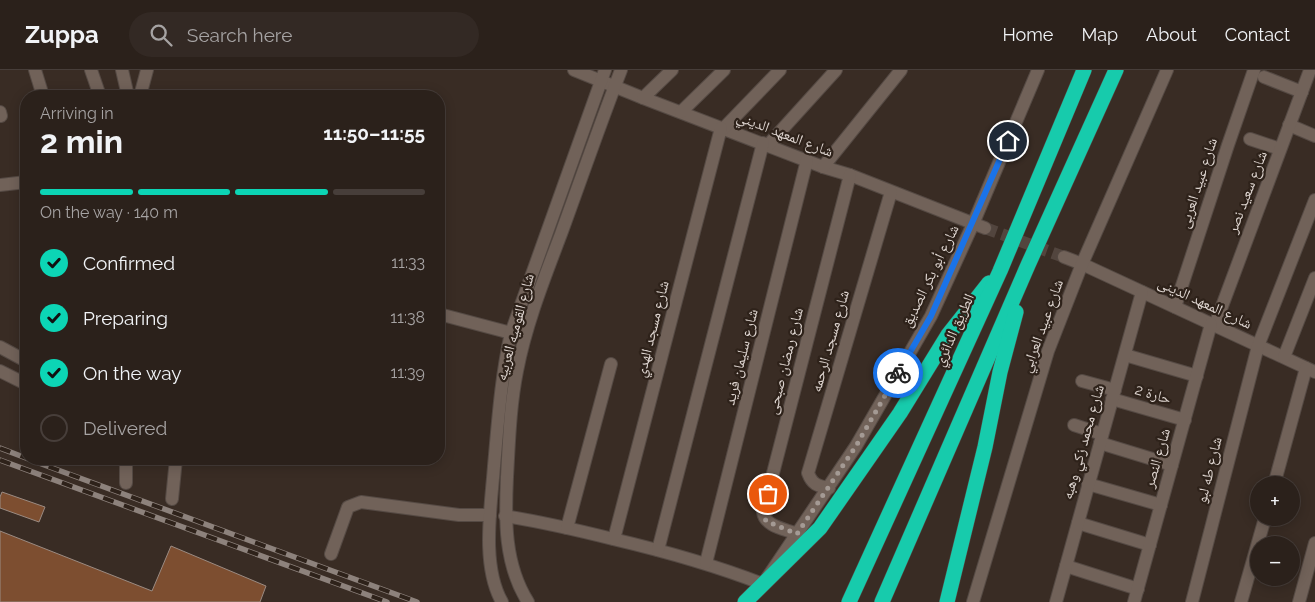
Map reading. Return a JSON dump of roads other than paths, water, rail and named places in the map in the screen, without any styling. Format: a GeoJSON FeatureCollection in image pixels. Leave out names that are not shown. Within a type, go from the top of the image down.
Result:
{"type":"FeatureCollection","features":[{"type":"Feature","properties":{"kind":"highway","name":"الطريق الدائري"},"geometry":{"type":"LineString","coordinates":[[849,602],[1000,271],[1084,70]]}},
{"type":"Feature","properties":{"kind":"highway"},"geometry":{"type":"LineString","coordinates":[[882,602],[1028,266],[1116,70]]}},
{"type":"Feature","properties":{"kind":"highway"},"geometry":{"type":"LineString","coordinates":[[947,602],[985,447],[1000,372],[1028,266]]}},
{"type":"Feature","properties":{"kind":"highway"},"geometry":{"type":"LineString","coordinates":[[745,602],[820,528],[900,413],[948,335],[1000,271]]}},
{"type":"Feature","properties":{"kind":"street"},"geometry":{"type":"LineString","coordinates":[[35,70],[41,90]]}},
{"type":"Feature","properties":{"kind":"street"},"geometry":{"type":"LineString","coordinates":[[91,70],[98,90]]}},
{"type":"Feature","properties":{"kind":"street"},"geometry":{"type":"LineString","coordinates":[[122,70],[127,90]]}},
{"type":"Feature","properties":{"kind":"street"},"geometry":{"type":"LineString","coordinates":[[142,90],[147,70]]}},
{"type":"Feature","properties":{"kind":"street","name":"شارع المعهد الديني"},"geometry":{"type":"LineString","coordinates":[[574,70],[602,75],[614,87],[823,167],[850,175],[979,226]]}},
{"type":"Feature","properties":{"kind":"street","name":"شارع القوميه العربيه"},"geometry":{"type":"LineString","coordinates":[[528,602],[516,575],[509,552],[505,516],[513,394],[522,350],[542,284],[621,70]]}},
{"type":"Feature","properties":{"kind":"street"},"geometry":{"type":"LineString","coordinates":[[643,98],[672,70]]}},
{"type":"Feature","properties":{"kind":"street"},"geometry":{"type":"LineString","coordinates":[[681,112],[724,70]]}},
{"type":"Feature","properties":{"kind":"street"},"geometry":{"type":"LineString","coordinates":[[722,128],[780,70]]}},
{"type":"Feature","properties":{"kind":"street"},"geometry":{"type":"LineString","coordinates":[[658,550],[766,144],[836,70]]}},
{"type":"Feature","properties":{"kind":"street"},"geometry":{"type":"LineString","coordinates":[[823,167],[901,70]]}},
{"type":"Feature","properties":{"kind":"street","name":"شارع أبو بكر الصديق"},"geometry":{"type":"LineString","coordinates":[[763,584],[856,446],[931,316],[979,226],[1038,70]]}},
{"type":"Feature","properties":{"kind":"street","name":"شارع عبيد العرابي"},"geometry":{"type":"LineString","coordinates":[[973,602],[1048,350],[1082,264],[1167,70]]}},
{"type":"Feature","properties":{"kind":"street","name":"شارع سعيد نصر"},"geometry":{"type":"LineString","coordinates":[[1213,325],[1280,149],[1307,88],[1310,70]]}},
{"type":"Feature","properties":{"kind":"street"},"geometry":{"type":"LineString","coordinates":[[1259,74],[1307,88]]}},
{"type":"Feature","properties":{"kind":"street","name":"شارع عبيد العربى"},"geometry":{"type":"LineString","coordinates":[[1175,307],[1228,145],[1259,74]]}},
{"type":"Feature","properties":{"kind":"street","name":"شارع القوميه العربيه"},"geometry":{"type":"LineString","coordinates":[[502,602],[493,578],[490,548],[490,515],[504,371],[511,333],[602,75]]}},
{"type":"Feature","properties":{"kind":"street"},"geometry":{"type":"LineString","coordinates":[[1290,125],[1315,136]]}},
{"type":"Feature","properties":{"kind":"street","name":"شارع مسجد الهدي"},"geometry":{"type":"LineString","coordinates":[[614,539],[722,128]]}},
{"type":"Feature","properties":{"kind":"street"},"geometry":{"type":"LineString","coordinates":[[1250,139],[1280,149]]}},
{"type":"Feature","properties":{"kind":"street","name":"شارع سليمان فريد"},"geometry":{"type":"LineString","coordinates":[[706,563],[807,160]]}},
{"type":"Feature","properties":{"kind":"street","name":"شارع رمضان صبحى"},"geometry":{"type":"LineString","coordinates":[[797,534],[768,523],[764,518],[763,512],[850,175]]}},
{"type":"Feature","properties":{"kind":"street"},"geometry":{"type":"LineString","coordinates":[[0,185],[20,183]]}},
{"type":"Feature","properties":{"kind":"street","name":"شارع مسجد الرحمه"},"geometry":{"type":"LineString","coordinates":[[829,488],[818,486],[811,481],[808,473],[891,192]]}},
{"type":"Feature","properties":{"kind":"street","name":"شارع طه لبو"},"geometry":{"type":"LineString","coordinates":[[1192,602],[1258,346],[1315,200]]}},
{"type":"Feature","properties":{"kind":"street"},"geometry":{"type":"LineString","coordinates":[[1064,257],[1082,264]]}},
{"type":"Feature","properties":{"kind":"street","name":"شارع المعهد الدينى"},"geometry":{"type":"LineString","coordinates":[[1082,264],[1310,370]]}},
{"type":"Feature","properties":{"kind":"street"},"geometry":{"type":"LineString","coordinates":[[1284,357],[1315,278]]}},
{"type":"Feature","properties":{"kind":"street","name":"شارع محمد زكي وهبه"},"geometry":{"type":"LineString","coordinates":[[1060,601],[1066,566],[1142,292]]}},
{"type":"Feature","properties":{"kind":"street"},"geometry":{"type":"LineString","coordinates":[[445,316],[511,333]]}},
{"type":"Feature","properties":{"kind":"street","name":"شارع النصر"},"geometry":{"type":"LineString","coordinates":[[1134,602],[1213,325]]}},
{"type":"Feature","properties":{"kind":"street"},"geometry":{"type":"LineString","coordinates":[[0,347],[20,358]]}},
{"type":"Feature","properties":{"kind":"street"},"geometry":{"type":"LineString","coordinates":[[1125,355],[1197,376]]}},
{"type":"Feature","properties":{"kind":"street"},"geometry":{"type":"LineString","coordinates":[[566,528],[611,364]]}},
{"type":"Feature","properties":{"kind":"street"},"geometry":{"type":"LineString","coordinates":[[0,370],[20,381]]}},
{"type":"Feature","properties":{"kind":"street"},"geometry":{"type":"LineString","coordinates":[[1277,476],[1310,370]]}},
{"type":"Feature","properties":{"kind":"street","name":"حارة 2"},"geometry":{"type":"LineString","coordinates":[[1082,381],[1185,420]]}},
{"type":"Feature","properties":{"kind":"street"},"geometry":{"type":"LineString","coordinates":[[1074,425],[1101,438],[1172,465]]}},
{"type":"Feature","properties":{"kind":"street"},"geometry":{"type":"LineString","coordinates":[[126,465],[126,482]]}},
{"type":"Feature","properties":{"kind":"street"},"geometry":{"type":"LineString","coordinates":[[172,499],[175,465]]}},
{"type":"Feature","properties":{"kind":"street"},"geometry":{"type":"LineString","coordinates":[[1088,484],[1161,504]]}},
{"type":"Feature","properties":{"kind":"street"},"geometry":{"type":"LineString","coordinates":[[331,554],[348,507],[354,503],[361,502],[459,515],[490,515]]}},
{"type":"Feature","properties":{"kind":"street"},"geometry":{"type":"LineString","coordinates":[[505,516],[566,528],[658,550],[706,563],[763,584]]}},
{"type":"Feature","properties":{"kind":"street"},"geometry":{"type":"LineString","coordinates":[[1078,523],[1150,545]]}},
{"type":"Feature","properties":{"kind":"street"},"geometry":{"type":"LineString","coordinates":[[1241,602],[1263,526]]}},
{"type":"Feature","properties":{"kind":"street"},"geometry":{"type":"LineString","coordinates":[[1299,602],[1315,543]]}},
{"type":"Feature","properties":{"kind":"street"},"geometry":{"type":"LineString","coordinates":[[1066,566],[1138,589]]}},
{"type":"Feature","properties":{"kind":"tunnel"},"geometry":{"type":"LineString","coordinates":[[985,228],[1064,257]]}},
{"type":"Feature","properties":{"kind":"railway"},"geometry":{"type":"LineString","coordinates":[[0,448],[20,456]]}},
{"type":"Feature","properties":{"kind":"railway"},"geometry":{"type":"LineString","coordinates":[[0,460],[387,602]]}},
{"type":"Feature","properties":{"kind":"railway"},"geometry":{"type":"LineString","coordinates":[[44,465],[417,602]]}}]}
